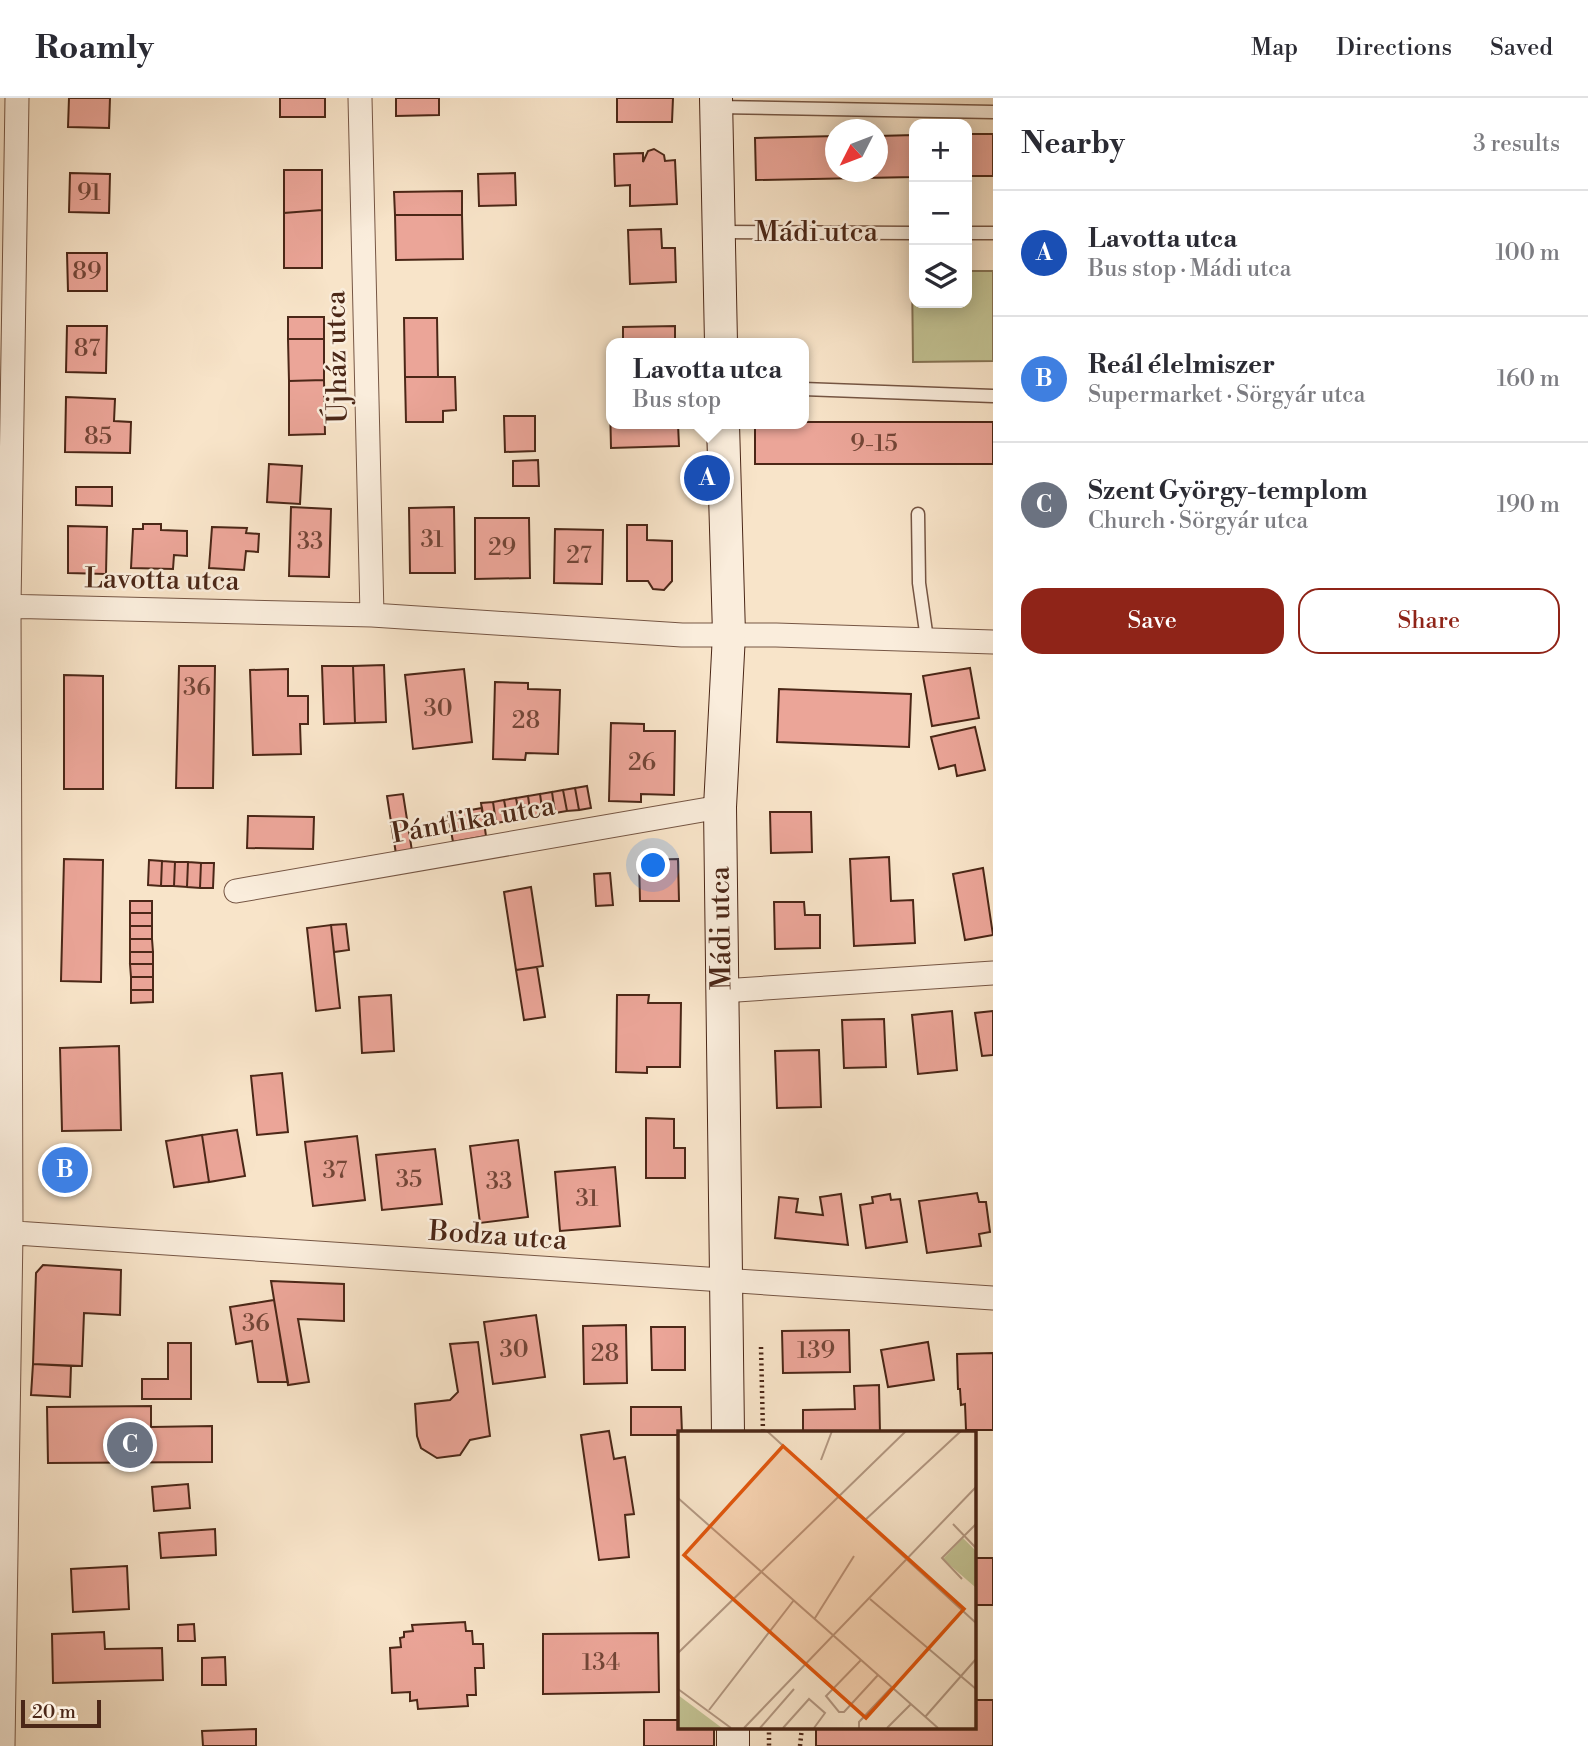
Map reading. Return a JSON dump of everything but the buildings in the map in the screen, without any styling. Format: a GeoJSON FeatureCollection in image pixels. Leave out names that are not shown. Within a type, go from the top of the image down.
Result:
{"type":"FeatureCollection","features":[{"type":"Feature","properties":{"kind":"street"},"geometry":{"type":"LineString","coordinates":[[3,1746],[6,1232],[4,606],[17,98]]}},
{"type":"Feature","properties":{"kind":"street","name":"Újház utca"},"geometry":{"type":"LineString","coordinates":[[360,98],[372,615]]}},
{"type":"Feature","properties":{"kind":"street","name":"Mádi utca"},"geometry":{"type":"LineString","coordinates":[[716,103],[717,232],[722,338]]}},
{"type":"Feature","properties":{"kind":"street","name":"Mádi utca"},"geometry":{"type":"LineString","coordinates":[[723,429],[729,634],[720,807],[728,1431]]}},
{"type":"Feature","properties":{"kind":"street","name":"Lavotta utca"},"geometry":{"type":"LineString","coordinates":[[4,606],[372,615],[682,635],[993,642]]}},
{"type":"Feature","properties":{"kind":"street","name":"Pántlika utca"},"geometry":{"type":"LineString","coordinates":[[236,891],[720,807]]}},
{"type":"Feature","properties":{"kind":"street"},"geometry":{"type":"LineString","coordinates":[[722,991],[993,973]]}},
{"type":"Feature","properties":{"kind":"street","name":"Bodza utca"},"geometry":{"type":"LineString","coordinates":[[6,1232],[993,1298]]}},
{"type":"Feature","properties":{"kind":"street"},"geometry":{"type":"LineString","coordinates":[[733,1728],[733,1746]]}},
{"type":"Feature","properties":{"kind":"lane","name":"Mádi utca"},"geometry":{"type":"LineString","coordinates":[[716,103],[993,112]]}},
{"type":"Feature","properties":{"kind":"lane","name":"Mádi utca"},"geometry":{"type":"LineString","coordinates":[[717,232],[909,233]]}},
{"type":"Feature","properties":{"kind":"lane"},"geometry":{"type":"LineString","coordinates":[[972,233],[993,233]]}},
{"type":"Feature","properties":{"kind":"lane"},"geometry":{"type":"LineString","coordinates":[[809,389],[993,396]]}},
{"type":"Feature","properties":{"kind":"lane"},"geometry":{"type":"LineString","coordinates":[[918,514],[919,583],[927,639]]}},
{"type":"Feature","properties":{"kind":"path"},"geometry":{"type":"LineString","coordinates":[[761,1347],[763,1431]]}},
{"type":"Feature","properties":{"kind":"path"},"geometry":{"type":"LineString","coordinates":[[769,1728],[769,1746]]}},
{"type":"Feature","properties":{"kind":"path"},"geometry":{"type":"LineString","coordinates":[[800,1746],[802,1728]]}},
{"type":"Feature","properties":{"kind":"green space"},"geometry":{"type":"Polygon","coordinates":[[[972,271],[993,271],[993,361],[913,362],[912,308],[972,308],[972,271]]]}},
{"type":"Feature","properties":{"kind":"place","name":"Lavotta utca"},"geometry":{"type":"Point","coordinates":[707,478]}},
{"type":"Feature","properties":{"kind":"place","name":"Reál élelmiszer"},"geometry":{"type":"Point","coordinates":[65,1170]}},
{"type":"Feature","properties":{"kind":"place","name":"Szent György-templom"},"geometry":{"type":"Point","coordinates":[130,1445]}}]}
